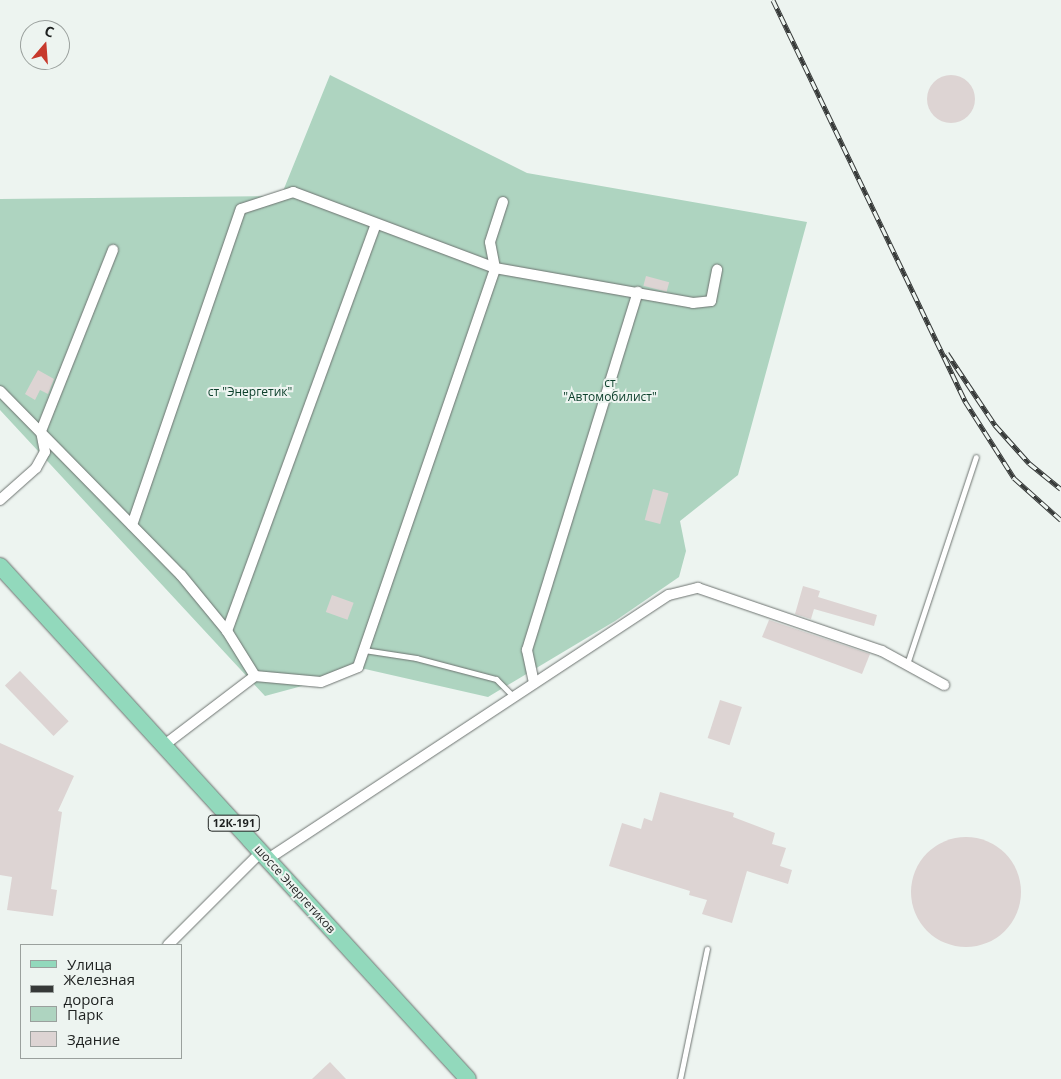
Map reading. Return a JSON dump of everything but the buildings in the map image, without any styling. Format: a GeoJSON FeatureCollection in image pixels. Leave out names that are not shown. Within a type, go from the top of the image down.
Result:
{"type":"FeatureCollection","features":[{"type":"Feature","properties":{"kind":"main road","name":"шоссе Энергетиков"},"geometry":{"type":"LineString","coordinates":[[0,566],[468,1079]]}},
{"type":"Feature","properties":{"kind":"street"},"geometry":{"type":"LineString","coordinates":[[132,525],[241,209],[293,192],[375,226],[495,268],[604,291],[638,292],[693,303],[710,301],[717,270]]}},
{"type":"Feature","properties":{"kind":"street"},"geometry":{"type":"LineString","coordinates":[[163,746],[255,676],[321,682],[358,667],[495,268],[490,242],[502,202]]}},
{"type":"Feature","properties":{"kind":"street"},"geometry":{"type":"LineString","coordinates":[[227,631],[375,226]]}},
{"type":"Feature","properties":{"kind":"street"},"geometry":{"type":"LineString","coordinates":[[0,500],[36,468],[45,452],[41,431],[113,250]]}},
{"type":"Feature","properties":{"kind":"street"},"geometry":{"type":"LineString","coordinates":[[534,683],[527,650],[638,292]]}},
{"type":"Feature","properties":{"kind":"street"},"geometry":{"type":"LineString","coordinates":[[0,391],[132,525],[227,631],[255,676]]}},
{"type":"Feature","properties":{"kind":"street"},"geometry":{"type":"LineString","coordinates":[[169,944],[264,855],[514,697],[669,595],[698,588],[882,651],[944,685]]}},
{"type":"Feature","properties":{"kind":"lane"},"geometry":{"type":"LineString","coordinates":[[907,664],[976,457]]}},
{"type":"Feature","properties":{"kind":"lane"},"geometry":{"type":"LineString","coordinates":[[364,650],[416,658],[496,679],[514,697]]}},
{"type":"Feature","properties":{"kind":"lane"},"geometry":{"type":"LineString","coordinates":[[680,1079],[707,948]]}},
{"type":"Feature","properties":{"kind":"green space"},"geometry":{"type":"Polygon","coordinates":[[[330,75],[527,173],[807,222],[738,475],[680,521],[686,551],[679,577],[615,621],[488,697],[365,669],[265,696],[0,410],[0,199],[281,196],[330,75]]]}},
{"type":"Feature","properties":{"kind":"railway"},"geometry":{"type":"LineString","coordinates":[[773,0],[965,401],[1014,478],[1061,520]]}},
{"type":"Feature","properties":{"kind":"railway"},"geometry":{"type":"LineString","coordinates":[[947,353],[995,425],[1029,463],[1061,489]]}},
{"type":"Feature","properties":{"kind":"park label","name":"ст \"Автомобилист\""},"geometry":{"type":"Point","coordinates":[610,390]}},
{"type":"Feature","properties":{"kind":"park label","name":"ст \"Энергетик\""},"geometry":{"type":"Point","coordinates":[250,392]}}]}
